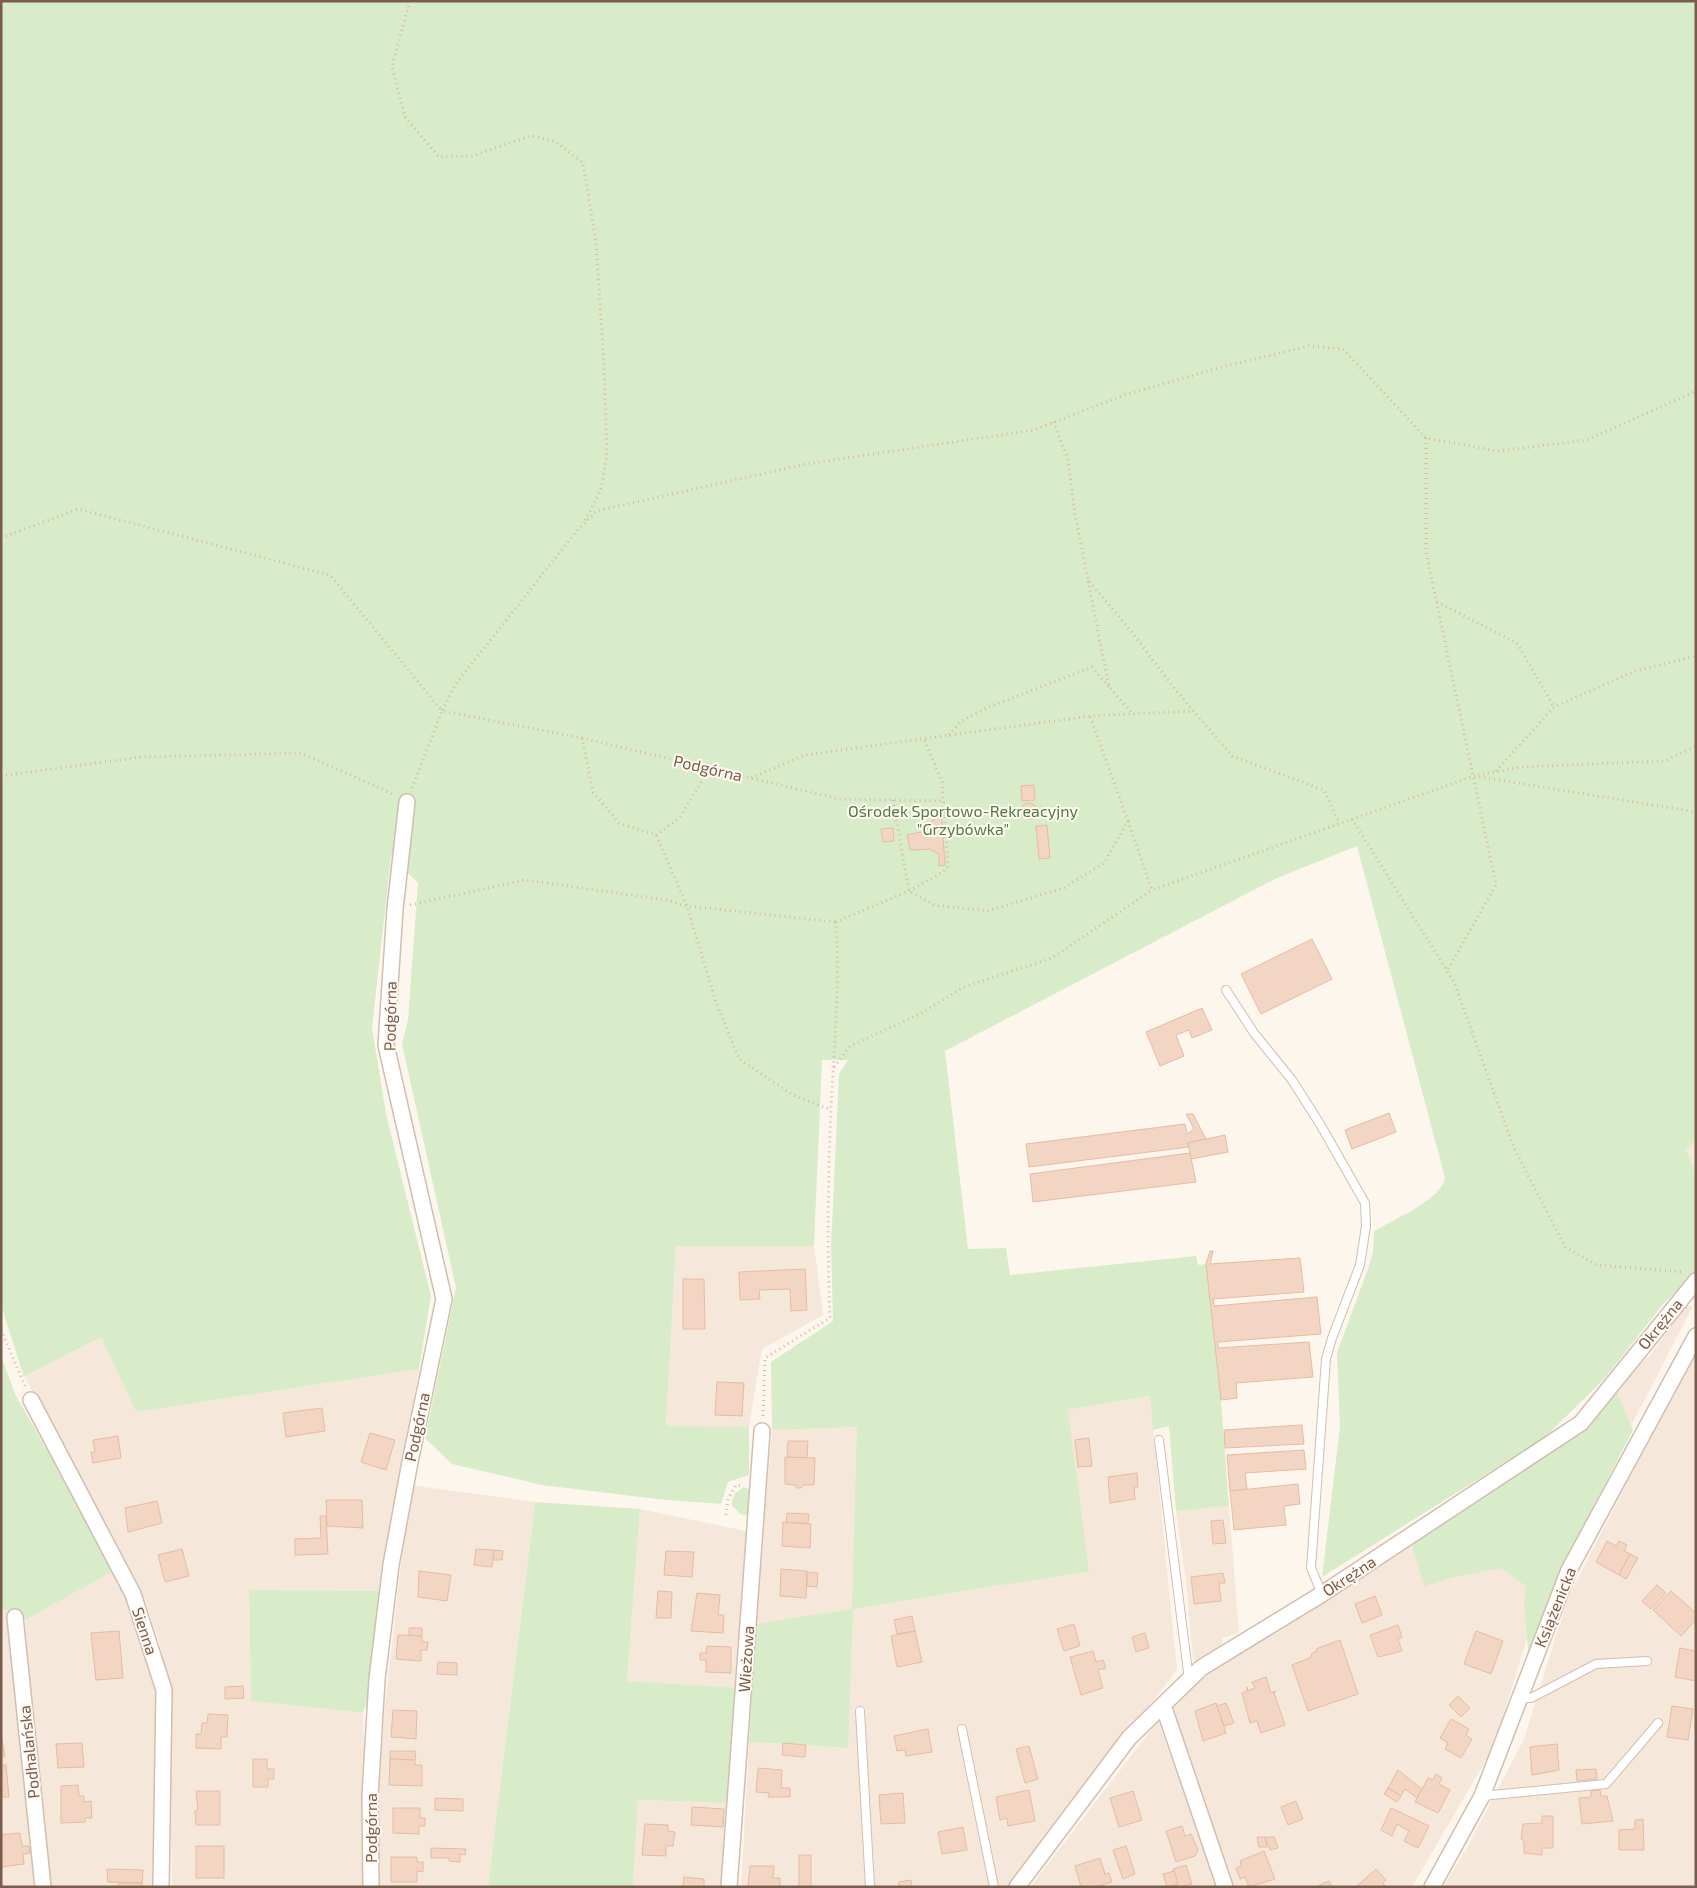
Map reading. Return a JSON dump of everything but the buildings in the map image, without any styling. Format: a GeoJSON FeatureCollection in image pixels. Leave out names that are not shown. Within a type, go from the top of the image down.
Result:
{"type":"FeatureCollection","features":[{"type":"Feature","properties":{"kind":"street","name":"Podgórna"},"geometry":{"type":"LineString","coordinates":[[371,1887],[370,1796],[377,1679],[396,1537],[444,1300],[386,1045],[395,909],[407,802]]}},
{"type":"Feature","properties":{"kind":"street","name":"Okrężna"},"geometry":{"type":"LineString","coordinates":[[1017,1887],[1129,1738],[1201,1668],[1322,1594],[1581,1423],[1691,1277]]}},
{"type":"Feature","properties":{"kind":"street","name":"Książenicka"},"geometry":{"type":"LineString","coordinates":[[1432,1887],[1482,1796],[1569,1570],[1696,1336]]}},
{"type":"Feature","properties":{"kind":"street","name":"Sienna"},"geometry":{"type":"LineString","coordinates":[[32,1400],[133,1594],[164,1690],[162,1887]]}},
{"type":"Feature","properties":{"kind":"street","name":"Wieżowa"},"geometry":{"type":"LineString","coordinates":[[728,1887],[762,1431]]}},
{"type":"Feature","properties":{"kind":"street","name":"Podhalańska"},"geometry":{"type":"LineString","coordinates":[[15,1617],[43,1887]]}},
{"type":"Feature","properties":{"kind":"street"},"geometry":{"type":"LineString","coordinates":[[1163,1705],[1226,1887]]}},
{"type":"Feature","properties":{"kind":"lane"},"geometry":{"type":"LineString","coordinates":[[1226,990],[1254,1033],[1292,1080],[1365,1203],[1366,1226],[1360,1265],[1332,1338],[1326,1359],[1311,1568],[1322,1594]]}},
{"type":"Feature","properties":{"kind":"lane"},"geometry":{"type":"LineString","coordinates":[[1159,1440],[1189,1680]]}},
{"type":"Feature","properties":{"kind":"lane"},"geometry":{"type":"LineString","coordinates":[[1519,1698],[1531,1698],[1596,1664],[1647,1661]]}},
{"type":"Feature","properties":{"kind":"lane"},"geometry":{"type":"LineString","coordinates":[[860,1711],[870,1887]]}},
{"type":"Feature","properties":{"kind":"lane"},"geometry":{"type":"LineString","coordinates":[[1482,1796],[1606,1784],[1658,1723]]}},
{"type":"Feature","properties":{"kind":"lane"},"geometry":{"type":"LineString","coordinates":[[962,1729],[994,1887]]}},
{"type":"Feature","properties":{"kind":"path"},"geometry":{"type":"LineString","coordinates":[[410,1],[392,66],[405,117],[439,157],[472,156],[530,136],[555,141],[583,163],[596,242],[604,365],[606,455],[602,489],[583,524]]}},
{"type":"Feature","properties":{"kind":"path"},"geometry":{"type":"LineString","coordinates":[[1,776],[140,757],[301,753],[407,802],[442,711],[455,684],[583,524],[596,511],[806,464],[1034,430],[1124,394],[1309,346],[1343,349],[1426,438],[1498,451],[1587,440],[1696,391]]}},
{"type":"Feature","properties":{"kind":"path"},"geometry":{"type":"LineString","coordinates":[[1053,422],[1068,459],[1075,514],[1109,687]]}},
{"type":"Feature","properties":{"kind":"path"},"geometry":{"type":"LineString","coordinates":[[1426,438],[1426,552],[1496,885],[1447,971]]}},
{"type":"Feature","properties":{"kind":"path"},"geometry":{"type":"LineString","coordinates":[[1,538],[78,509],[330,574],[442,711]]}},
{"type":"Feature","properties":{"kind":"path"},"geometry":{"type":"LineString","coordinates":[[1088,580],[1193,711],[1232,756],[1324,790],[1339,824]]}},
{"type":"Feature","properties":{"kind":"path"},"geometry":{"type":"LineString","coordinates":[[1437,602],[1516,643],[1554,707]]}},
{"type":"Feature","properties":{"kind":"path"},"geometry":{"type":"LineString","coordinates":[[1496,771],[1554,707],[1635,671],[1696,656]]}},
{"type":"Feature","properties":{"kind":"path"},"geometry":{"type":"LineString","coordinates":[[948,736],[961,721],[989,707],[1092,667],[1133,714]]}},
{"type":"Feature","properties":{"kind":"path","name":"Podgórna"},"geometry":{"type":"LineString","coordinates":[[442,711],[582,738],[839,799],[943,801]]}},
{"type":"Feature","properties":{"kind":"path"},"geometry":{"type":"LineString","coordinates":[[751,778],[805,755],[1090,716],[1193,711]]}},
{"type":"Feature","properties":{"kind":"path"},"geometry":{"type":"LineString","coordinates":[[1090,716],[1152,890]]}},
{"type":"Feature","properties":{"kind":"path"},"geometry":{"type":"LineString","coordinates":[[582,738],[593,792],[618,823],[656,835],[686,906],[716,1002],[739,1059],[792,1095],[831,1110]]}},
{"type":"Feature","properties":{"kind":"path"},"geometry":{"type":"LineString","coordinates":[[395,909],[525,880],[666,900],[686,906],[836,922],[909,891],[943,872],[948,866],[942,782],[924,739]]}},
{"type":"Feature","properties":{"kind":"path"},"geometry":{"type":"LineString","coordinates":[[833,1068],[850,1046],[920,1014],[964,987],[1052,958],[1152,890],[1474,776],[1520,767],[1665,760],[1696,746]]}},
{"type":"Feature","properties":{"kind":"path"},"geometry":{"type":"LineString","coordinates":[[656,835],[679,818],[710,768]]}},
{"type":"Feature","properties":{"kind":"path"},"geometry":{"type":"LineString","coordinates":[[1474,776],[1696,812]]}},
{"type":"Feature","properties":{"kind":"path"},"geometry":{"type":"LineString","coordinates":[[893,800],[909,891]]}},
{"type":"Feature","properties":{"kind":"path"},"geometry":{"type":"LineString","coordinates":[[1352,819],[1454,982],[1514,1148],[1564,1247],[1597,1266],[1691,1277]]}},
{"type":"Feature","properties":{"kind":"path"},"geometry":{"type":"LineString","coordinates":[[909,891],[934,905],[987,911],[1064,888],[1104,863],[1128,821]]}},
{"type":"Feature","properties":{"kind":"path"},"geometry":{"type":"LineString","coordinates":[[762,1431],[765,1358],[830,1318],[828,1255],[831,1110],[838,964],[836,922]]}},
{"type":"Feature","properties":{"kind":"path"},"geometry":{"type":"LineString","coordinates":[[1,1330],[32,1400]]}},
{"type":"Feature","properties":{"kind":"path"},"geometry":{"type":"LineString","coordinates":[[726,1515],[728,1499],[736,1485],[759,1487]]}},
{"type":"Feature","properties":{"kind":"shaded area"},"geometry":{"type":"Polygon","coordinates":[[[1696,1140],[1696,1174],[1686,1149],[1696,1140]]]}},
{"type":"Feature","properties":{"kind":"shaded area"},"geometry":{"type":"Polygon","coordinates":[[[676,1246],[814,1246],[823,1315],[762,1349],[749,1427],[666,1427],[676,1246]]]}},
{"type":"Feature","properties":{"kind":"shaded area"},"geometry":{"type":"Polygon","coordinates":[[[1685,1306],[1693,1306],[1536,1610],[1493,1748],[1412,1887],[1233,1887],[1169,1707],[1238,1649],[1528,1467],[1652,1353],[1685,1306]]]}},
{"type":"Feature","properties":{"kind":"shaded area"},"geometry":{"type":"Polygon","coordinates":[[[101,1337],[136,1412],[419,1369],[381,1591],[249,1590],[251,1701],[363,1713],[368,1887],[172,1887],[168,1702],[162,1651],[145,1600],[25,1377],[101,1337]]]}},
{"type":"Feature","properties":{"kind":"shaded area"},"geometry":{"type":"Polygon","coordinates":[[[1696,1347],[1696,1887],[1443,1887],[1467,1848],[1524,1739],[1567,1600],[1696,1347]]]}},
{"type":"Feature","properties":{"kind":"shaded area"},"geometry":{"type":"Polygon","coordinates":[[[1150,1396],[1177,1670],[1008,1887],[741,1887],[749,1742],[847,1748],[852,1610],[756,1624],[772,1430],[858,1427],[853,1609],[998,1586],[1028,1579],[1068,1410],[1150,1396]]]}},
{"type":"Feature","properties":{"kind":"shaded area"},"geometry":{"type":"Polygon","coordinates":[[[410,1485],[535,1502],[488,1887],[378,1887],[375,1833],[385,1706],[410,1485]]]}},
{"type":"Feature","properties":{"kind":"shaded area"},"geometry":{"type":"Polygon","coordinates":[[[1229,1506],[1239,1633],[1222,1638],[1222,1646],[1199,1662],[1193,1659],[1186,1583],[1176,1511],[1229,1506]]]}},
{"type":"Feature","properties":{"kind":"shaded area"},"geometry":{"type":"Polygon","coordinates":[[[640,1509],[751,1532],[740,1688],[627,1681],[640,1509]]]}},
{"type":"Feature","properties":{"kind":"shaded area"},"geometry":{"type":"Polygon","coordinates":[[[115,1567],[158,1690],[152,1887],[44,1887],[25,1620],[115,1567]]]}},
{"type":"Feature","properties":{"kind":"shaded area"},"geometry":{"type":"Polygon","coordinates":[[[1,1610],[10,1610],[34,1887],[1,1887],[1,1610]]]}},
{"type":"Feature","properties":{"kind":"shaded area"},"geometry":{"type":"Polygon","coordinates":[[[1158,1721],[1217,1887],[1030,1887],[1158,1721]]]}},
{"type":"Feature","properties":{"kind":"shaded area"},"geometry":{"type":"Polygon","coordinates":[[[638,1800],[731,1803],[722,1887],[633,1887],[638,1800]]]}},
{"type":"Feature","properties":{"kind":"green space","name":"Ośrodek Sportowo-Rekreacyjny \"Grzybówka\""},"geometry":{"type":"Polygon","coordinates":[[[1,1],[1696,1],[1696,1140],[1686,1149],[1696,1174],[1696,1273],[1664,1303],[1605,1378],[1544,1438],[1322,1577],[1340,1426],[1337,1353],[1369,1266],[1373,1251],[1374,1231],[1426,1201],[1442,1186],[1445,1178],[1357,846],[1277,878],[945,1051],[968,1249],[1006,1248],[1010,1275],[1196,1256],[1198,1265],[1206,1264],[1221,1400],[1229,1506],[1176,1511],[1169,1426],[1153,1430],[1150,1396],[1068,1410],[1089,1571],[853,1609],[848,1748],[749,1742],[756,1624],[852,1609],[857,1427],[772,1430],[771,1362],[833,1321],[831,1246],[839,1074],[848,1060],[822,1060],[814,1246],[676,1246],[666,1426],[749,1427],[749,1475],[728,1482],[721,1504],[657,1499],[542,1485],[452,1464],[425,1438],[456,1288],[402,1044],[408,1020],[418,883],[391,856],[372,1028],[386,1114],[431,1296],[419,1369],[136,1412],[101,1337],[24,1377],[1,1305],[1,1]]]}},
{"type":"Feature","properties":{"kind":"green space"},"geometry":{"type":"Polygon","coordinates":[[[1,1356],[15,1394],[96,1536],[120,1567],[25,1620],[10,1610],[1,1610],[1,1356]]]}},
{"type":"Feature","properties":{"kind":"green space"},"geometry":{"type":"Polygon","coordinates":[[[1616,1390],[1633,1430],[1584,1525],[1529,1660],[1524,1602],[1526,1586],[1501,1568],[1454,1577],[1424,1586],[1411,1541],[1581,1432],[1616,1390]]]}},
{"type":"Feature","properties":{"kind":"green space"},"geometry":{"type":"Polygon","coordinates":[[[744,1487],[754,1492],[752,1517],[740,1514],[731,1504],[735,1493],[744,1487]]]}},
{"type":"Feature","properties":{"kind":"green space"},"geometry":{"type":"Polygon","coordinates":[[[535,1502],[640,1509],[627,1681],[740,1688],[731,1803],[638,1800],[633,1887],[488,1887],[535,1502]]]}},
{"type":"Feature","properties":{"kind":"green space"},"geometry":{"type":"Polygon","coordinates":[[[249,1590],[381,1591],[372,1687],[363,1713],[251,1701],[249,1590]]]}}]}
